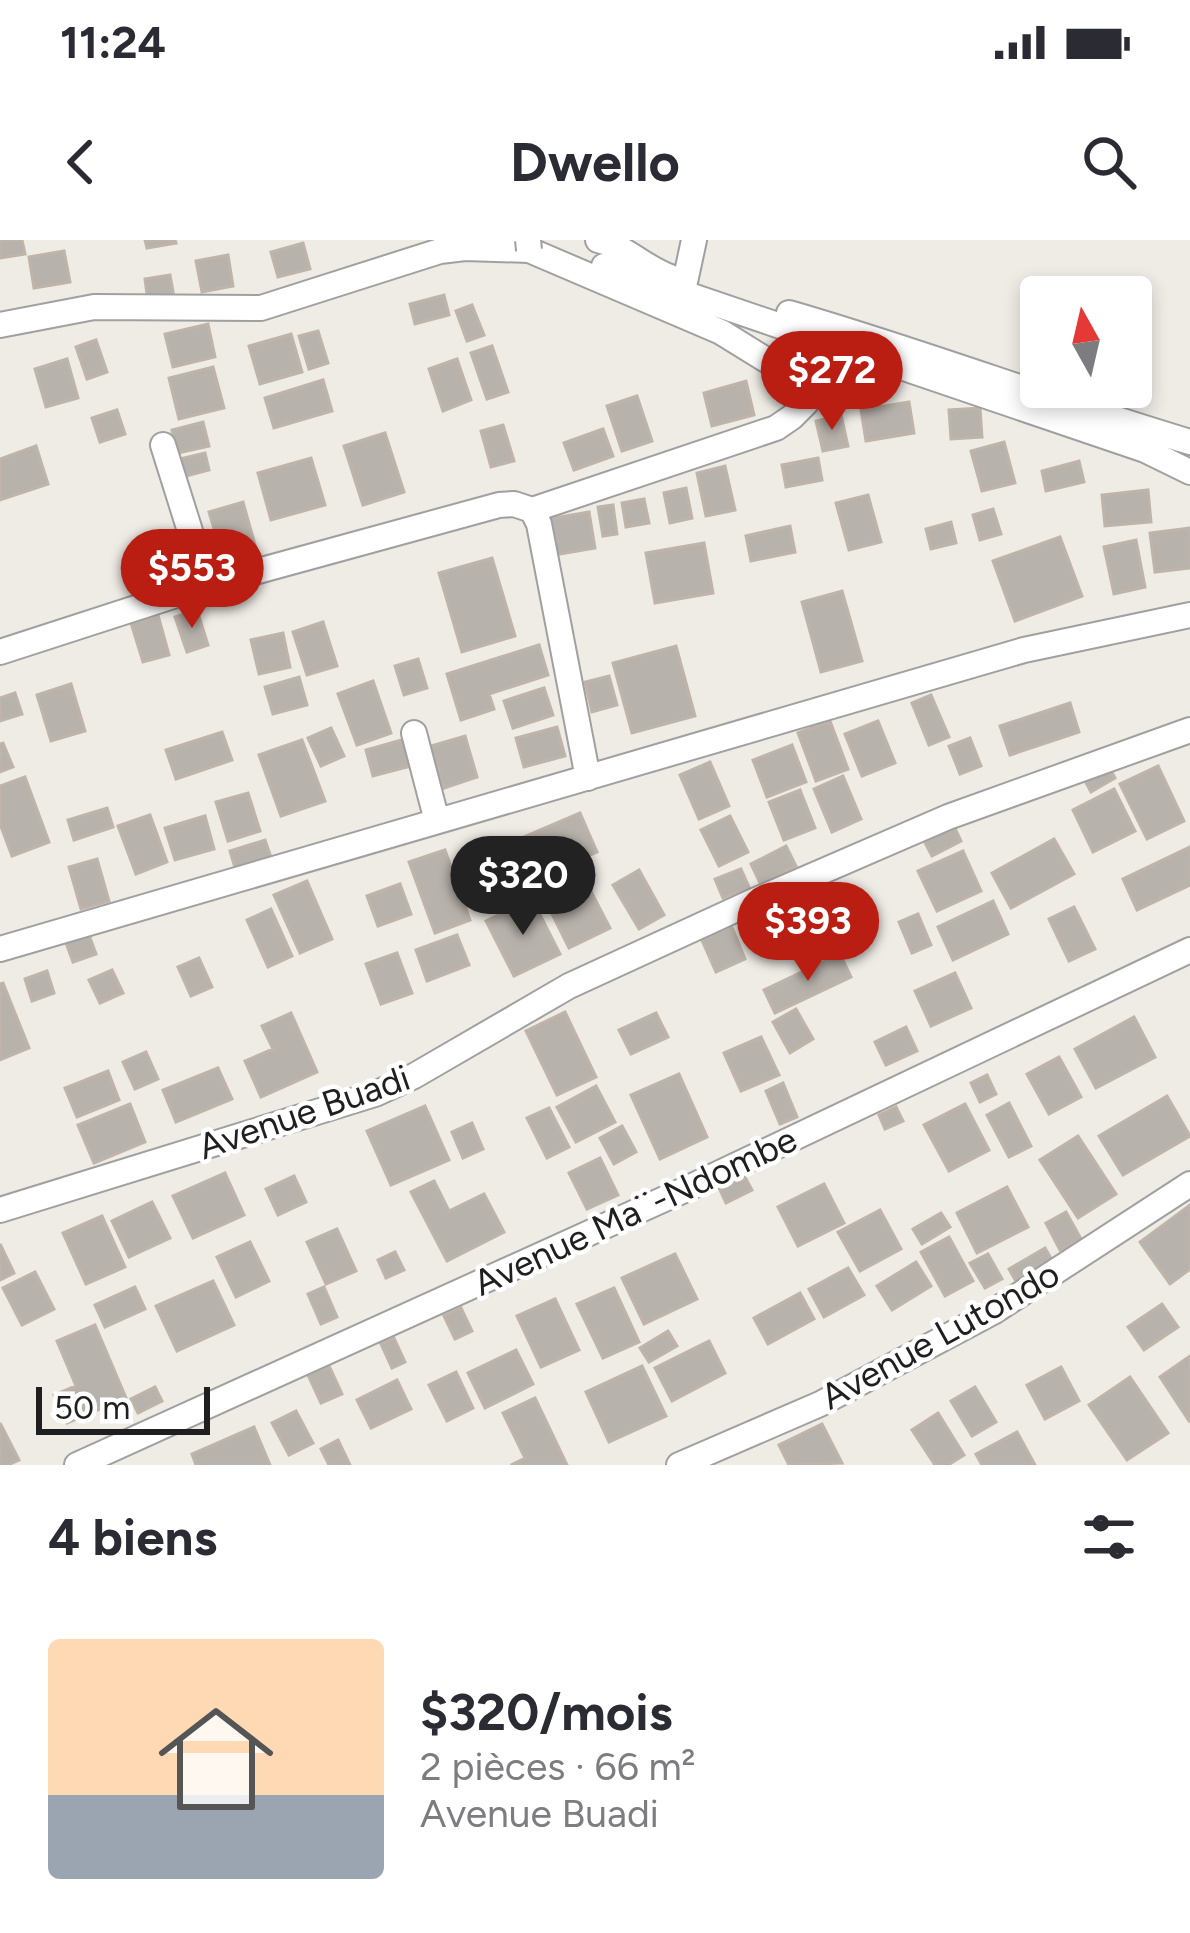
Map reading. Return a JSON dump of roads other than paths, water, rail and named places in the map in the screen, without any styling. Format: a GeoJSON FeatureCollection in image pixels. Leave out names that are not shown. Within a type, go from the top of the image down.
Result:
{"type":"FeatureCollection","features":[{"type":"Feature","properties":{"kind":"street"},"geometry":{"type":"LineString","coordinates":[[598,240],[625,249],[656,272],[685,283],[903,346],[1190,442]]}},
{"type":"Feature","properties":{"kind":"street"},"geometry":{"type":"LineString","coordinates":[[685,283],[694,240]]}},
{"type":"Feature","properties":{"kind":"street"},"geometry":{"type":"LineString","coordinates":[[0,652],[207,586],[499,505],[532,510],[776,428],[806,403],[805,389],[797,379],[721,332],[528,243]]}},
{"type":"Feature","properties":{"kind":"street"},"geometry":{"type":"LineString","coordinates":[[0,325],[94,307],[261,308],[440,251],[528,243],[1145,450],[1190,472]]}},
{"type":"Feature","properties":{"kind":"street"},"geometry":{"type":"LineString","coordinates":[[163,445],[207,586]]}},
{"type":"Feature","properties":{"kind":"street"},"geometry":{"type":"LineString","coordinates":[[532,510],[539,524],[588,778]]}},
{"type":"Feature","properties":{"kind":"street"},"geometry":{"type":"LineString","coordinates":[[0,949],[1024,650],[1190,615]]}},
{"type":"Feature","properties":{"kind":"street","name":"Avenue Buadi"},"geometry":{"type":"LineString","coordinates":[[0,1210],[374,1094],[414,1076],[569,986],[754,901],[948,818],[1190,730]]}},
{"type":"Feature","properties":{"kind":"street"},"geometry":{"type":"LineString","coordinates":[[414,733],[437,821]]}},
{"type":"Feature","properties":{"kind":"street","name":"Avenue Ma¨-Ndombe"},"geometry":{"type":"LineString","coordinates":[[76,1465],[682,1190],[1190,950]]}},
{"type":"Feature","properties":{"kind":"street","name":"Avenue Lutondo"},"geometry":{"type":"LineString","coordinates":[[679,1465],[820,1404],[993,1312],[1190,1184]]}}]}
